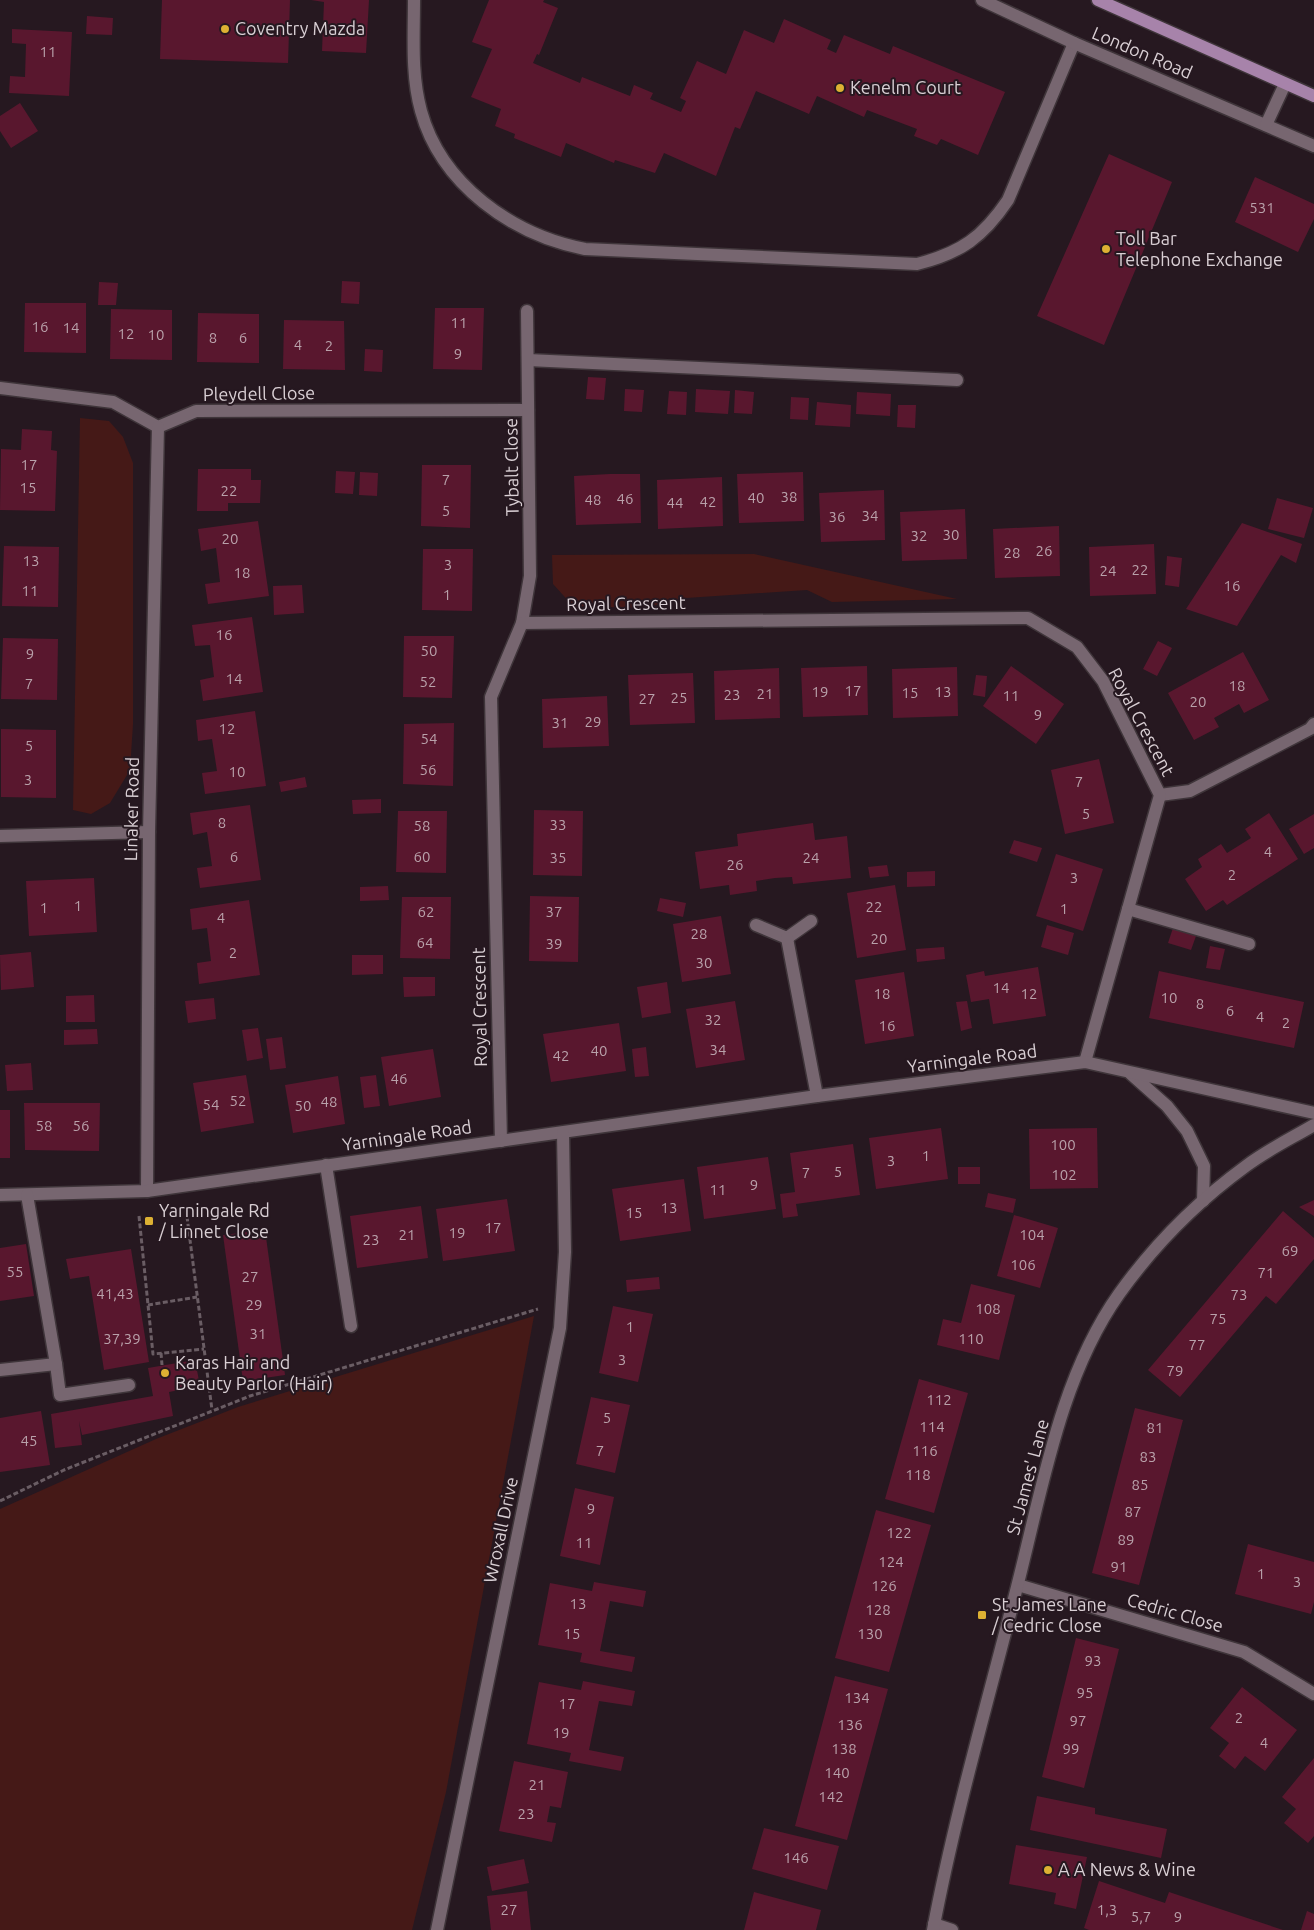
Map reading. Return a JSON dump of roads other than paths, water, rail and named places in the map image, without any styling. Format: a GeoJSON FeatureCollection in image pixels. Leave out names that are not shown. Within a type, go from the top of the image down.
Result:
{"type":"FeatureCollection","features":[{"type":"Feature","properties":{"kind":"main road","name":"London Road"},"geometry":{"type":"LineString","coordinates":[[1098,0],[1314,96]]}},
{"type":"Feature","properties":{"kind":"street"},"geometry":{"type":"LineString","coordinates":[[414,0],[414,75],[420,110],[434,146],[474,196],[503,216],[538,235],[585,249],[917,264],[944,258],[979,236],[994,220],[1008,200],[1074,43]]}},
{"type":"Feature","properties":{"kind":"street","name":"London Road"},"geometry":{"type":"LineString","coordinates":[[982,0],[1008,5],[1074,43],[1314,146]]}},
{"type":"Feature","properties":{"kind":"street"},"geometry":{"type":"LineString","coordinates":[[1266,126],[1285,84]]}},
{"type":"Feature","properties":{"kind":"street","name":"Tybalt Close"},"geometry":{"type":"LineString","coordinates":[[522,623],[530,576],[527,311]]}},
{"type":"Feature","properties":{"kind":"street"},"geometry":{"type":"LineString","coordinates":[[528,360],[957,380]]}},
{"type":"Feature","properties":{"kind":"street"},"geometry":{"type":"LineString","coordinates":[[0,388],[113,402],[158,427]]}},
{"type":"Feature","properties":{"kind":"street","name":"Pleydell Close"},"geometry":{"type":"LineString","coordinates":[[158,427],[196,411],[528,410]]}},
{"type":"Feature","properties":{"kind":"street","name":"Linaker Road"},"geometry":{"type":"LineString","coordinates":[[142,1191],[158,427]]}},
{"type":"Feature","properties":{"kind":"street","name":"Royal Crescent"},"geometry":{"type":"LineString","coordinates":[[500,1141],[491,698],[522,623],[1028,618],[1076,647],[1103,681],[1160,795],[1085,1062]]}},
{"type":"Feature","properties":{"kind":"street","name":"Royal Crescent"},"geometry":{"type":"LineString","coordinates":[[1160,795],[1190,791],[1310,729],[1314,724]]}},
{"type":"Feature","properties":{"kind":"street"},"geometry":{"type":"LineString","coordinates":[[0,836],[149,832]]}},
{"type":"Feature","properties":{"kind":"street"},"geometry":{"type":"LineString","coordinates":[[1128,909],[1249,944]]}},
{"type":"Feature","properties":{"kind":"street"},"geometry":{"type":"LineString","coordinates":[[787,938],[811,921]]}},
{"type":"Feature","properties":{"kind":"street"},"geometry":{"type":"LineString","coordinates":[[756,926],[787,938]]}},
{"type":"Feature","properties":{"kind":"street"},"geometry":{"type":"LineString","coordinates":[[787,938],[817,1096]]}},
{"type":"Feature","properties":{"kind":"street","name":"Yarningale Road"},"geometry":{"type":"LineString","coordinates":[[0,1195],[142,1191],[183,1186],[817,1096],[1085,1062],[1314,1113]]}},
{"type":"Feature","properties":{"kind":"street"},"geometry":{"type":"LineString","coordinates":[[1130,1072],[1167,1106],[1187,1131],[1204,1166],[1203,1201]]}},
{"type":"Feature","properties":{"kind":"street","name":"St James' Lane"},"geometry":{"type":"LineString","coordinates":[[933,1927],[960,1806],[1018,1585],[1046,1467],[1086,1353],[1118,1295],[1154,1250],[1203,1201],[1248,1165],[1314,1125]]}},
{"type":"Feature","properties":{"kind":"street","name":"Wroxall Drive"},"geometry":{"type":"LineString","coordinates":[[437,1930],[549,1386],[563,1301],[565,1252],[563,1133]]}},
{"type":"Feature","properties":{"kind":"street"},"geometry":{"type":"LineString","coordinates":[[326,1165],[351,1326]]}},
{"type":"Feature","properties":{"kind":"street"},"geometry":{"type":"LineString","coordinates":[[27,1195],[60,1395],[129,1385]]}},
{"type":"Feature","properties":{"kind":"street"},"geometry":{"type":"LineString","coordinates":[[0,1370],[56,1364]]}},
{"type":"Feature","properties":{"kind":"street","name":"Cedric Close"},"geometry":{"type":"LineString","coordinates":[[1018,1585],[1244,1652],[1314,1694]]}},
{"type":"Feature","properties":{"kind":"street"},"geometry":{"type":"LineString","coordinates":[[933,1927],[952,1930]]}},
{"type":"Feature","properties":{"kind":"place","name":"Coventry Mazda"},"geometry":{"type":"Point","coordinates":[225,29]}},
{"type":"Feature","properties":{"kind":"place","name":"Kenelm Court"},"geometry":{"type":"Point","coordinates":[840,88]}},
{"type":"Feature","properties":{"kind":"place","name":"Toll Bar Telephone Exchange"},"geometry":{"type":"Point","coordinates":[1106,249]}},
{"type":"Feature","properties":{"kind":"place","name":"Yarningale Rd / Linnet Close"},"geometry":{"type":"Point","coordinates":[149,1221]}},
{"type":"Feature","properties":{"kind":"place","name":"Karas Hair and Beauty Parlor (Hair)"},"geometry":{"type":"Point","coordinates":[165,1373]}},
{"type":"Feature","properties":{"kind":"place","name":"St James Lane / Cedric Close"},"geometry":{"type":"Point","coordinates":[982,1615]}},
{"type":"Feature","properties":{"kind":"place","name":"A A News & Wine"},"geometry":{"type":"Point","coordinates":[1048,1870]}}]}
